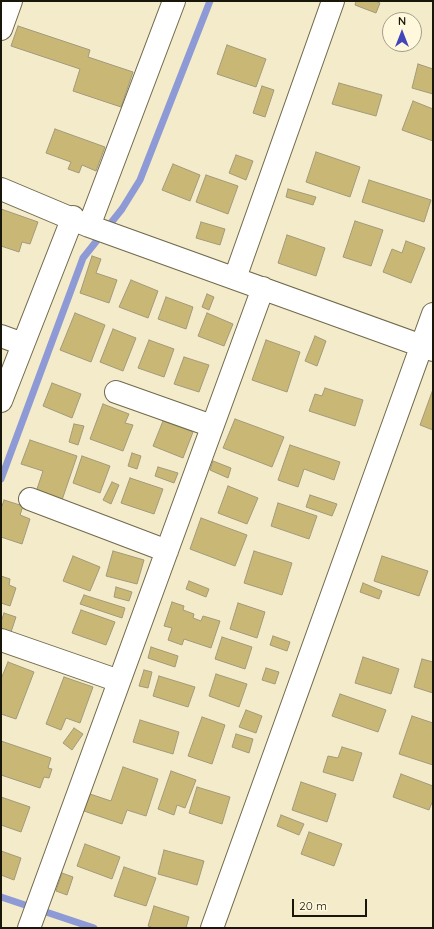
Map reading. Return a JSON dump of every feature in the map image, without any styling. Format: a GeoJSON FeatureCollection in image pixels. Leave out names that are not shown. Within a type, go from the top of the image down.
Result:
{"type":"FeatureCollection","features":[{"type":"Feature","properties":{"kind":"street"},"geometry":{"type":"LineString","coordinates":[[1,29],[11,1]]}},
{"type":"Feature","properties":{"kind":"street"},"geometry":{"type":"LineString","coordinates":[[1,401],[23,344],[81,222],[174,1]]}},
{"type":"Feature","properties":{"kind":"street"},"geometry":{"type":"LineString","coordinates":[[236,278],[333,1]]}},
{"type":"Feature","properties":{"kind":"street"},"geometry":{"type":"LineString","coordinates":[[1,189],[81,222],[427,348]]}},
{"type":"Feature","properties":{"kind":"street"},"geometry":{"type":"LineString","coordinates":[[29,928],[263,288]]}},
{"type":"Feature","properties":{"kind":"street"},"geometry":{"type":"LineString","coordinates":[[212,928],[427,348],[433,314]]}},
{"type":"Feature","properties":{"kind":"street"},"geometry":{"type":"LineString","coordinates":[[1,336],[23,344]]}},
{"type":"Feature","properties":{"kind":"street"},"geometry":{"type":"LineString","coordinates":[[116,392],[212,426]]}},
{"type":"Feature","properties":{"kind":"street"},"geometry":{"type":"LineString","coordinates":[[30,499],[167,551]]}},
{"type":"Feature","properties":{"kind":"street"},"geometry":{"type":"LineString","coordinates":[[1,640],[119,681]]}},
{"type":"Feature","properties":{"kind":"building"},"geometry":{"type":"Polygon","coordinates":[[[356,1],[375,1],[380,3],[376,13],[355,5],[356,1]]]}},
{"type":"Feature","properties":{"kind":"building"},"geometry":{"type":"Polygon","coordinates":[[[18,26],[90,50],[88,57],[133,72],[121,107],[73,91],[80,69],[11,46],[18,26]]]}},
{"type":"Feature","properties":{"kind":"building"},"geometry":{"type":"Polygon","coordinates":[[[227,45],[266,59],[256,87],[217,74],[227,45]]]}},
{"type":"Feature","properties":{"kind":"building"},"geometry":{"type":"Polygon","coordinates":[[[418,64],[433,69],[433,94],[412,88],[418,64]]]}},
{"type":"Feature","properties":{"kind":"building"},"geometry":{"type":"Polygon","coordinates":[[[339,83],[382,95],[376,116],[332,104],[339,83]]]}},
{"type":"Feature","properties":{"kind":"building"},"geometry":{"type":"Polygon","coordinates":[[[262,86],[274,90],[265,117],[253,113],[262,86]]]}},
{"type":"Feature","properties":{"kind":"building"},"geometry":{"type":"Polygon","coordinates":[[[413,101],[433,109],[433,141],[402,130],[413,101]]]}},
{"type":"Feature","properties":{"kind":"building"},"geometry":{"type":"Polygon","coordinates":[[[55,129],[105,147],[96,171],[82,165],[79,173],[68,169],[71,162],[46,153],[55,129]]]}},
{"type":"Feature","properties":{"kind":"building"},"geometry":{"type":"Polygon","coordinates":[[[316,152],[360,167],[350,197],[306,182],[316,152]]]}},
{"type":"Feature","properties":{"kind":"building"},"geometry":{"type":"Polygon","coordinates":[[[236,155],[253,161],[246,180],[229,173],[236,155]]]}},
{"type":"Feature","properties":{"kind":"building"},"geometry":{"type":"Polygon","coordinates":[[[173,164],[200,175],[190,201],[162,190],[173,164]]]}},
{"type":"Feature","properties":{"kind":"building"},"geometry":{"type":"Polygon","coordinates":[[[206,175],[238,186],[228,214],[196,202],[206,175]]]}},
{"type":"Feature","properties":{"kind":"building"},"geometry":{"type":"Polygon","coordinates":[[[369,180],[431,200],[424,222],[362,202],[369,180]]]}},
{"type":"Feature","properties":{"kind":"building"},"geometry":{"type":"Polygon","coordinates":[[[288,189],[316,197],[313,205],[286,197],[288,189]]]}},
{"type":"Feature","properties":{"kind":"building"},"geometry":{"type":"Polygon","coordinates":[[[1,209],[38,222],[30,244],[22,242],[19,252],[1,246],[1,209]]]}},
{"type":"Feature","properties":{"kind":"building"},"geometry":{"type":"Polygon","coordinates":[[[355,221],[383,230],[371,266],[343,257],[355,221]]]}},
{"type":"Feature","properties":{"kind":"building"},"geometry":{"type":"Polygon","coordinates":[[[201,222],[225,229],[220,245],[196,238],[201,222]]]}},
{"type":"Feature","properties":{"kind":"building"},"geometry":{"type":"Polygon","coordinates":[[[287,235],[325,248],[316,276],[278,263],[287,235]]]}},
{"type":"Feature","properties":{"kind":"building"},"geometry":{"type":"Polygon","coordinates":[[[406,241],[425,248],[411,283],[383,272],[392,249],[402,253],[406,241]]]}},
{"type":"Feature","properties":{"kind":"building"},"geometry":{"type":"Polygon","coordinates":[[[92,256],[101,259],[96,273],[117,280],[109,303],[80,293],[92,256]]]}},
{"type":"Feature","properties":{"kind":"building"},"geometry":{"type":"Polygon","coordinates":[[[131,280],[158,291],[148,318],[119,307],[131,280]]]}},
{"type":"Feature","properties":{"kind":"building"},"geometry":{"type":"Polygon","coordinates":[[[207,294],[214,297],[209,310],[202,307],[207,294]]]}},
{"type":"Feature","properties":{"kind":"building"},"geometry":{"type":"Polygon","coordinates":[[[166,297],[193,307],[186,329],[158,319],[166,297]]]}},
{"type":"Feature","properties":{"kind":"building"},"geometry":{"type":"Polygon","coordinates":[[[75,313],[105,325],[91,362],[60,350],[75,313]]]}},
{"type":"Feature","properties":{"kind":"building"},"geometry":{"type":"Polygon","coordinates":[[[207,313],[233,324],[224,346],[198,336],[207,313]]]}},
{"type":"Feature","properties":{"kind":"building"},"geometry":{"type":"Polygon","coordinates":[[[113,329],[136,338],[123,371],[100,362],[113,329]]]}},
{"type":"Feature","properties":{"kind":"building"},"geometry":{"type":"Polygon","coordinates":[[[315,336],[326,341],[317,366],[305,361],[315,336]]]}},
{"type":"Feature","properties":{"kind":"building"},"geometry":{"type":"Polygon","coordinates":[[[149,340],[174,349],[164,377],[138,368],[149,340]]]}},
{"type":"Feature","properties":{"kind":"building"},"geometry":{"type":"Polygon","coordinates":[[[266,340],[300,352],[287,392],[252,380],[266,340]]]}},
{"type":"Feature","properties":{"kind":"building"},"geometry":{"type":"Polygon","coordinates":[[[184,357],[209,365],[199,392],[174,384],[184,357]]]}},
{"type":"Feature","properties":{"kind":"building"},"geometry":{"type":"Polygon","coordinates":[[[52,383],[81,394],[72,418],[43,406],[52,383]]]}},
{"type":"Feature","properties":{"kind":"building"},"geometry":{"type":"Polygon","coordinates":[[[325,388],[363,400],[355,426],[309,411],[315,394],[322,396],[325,388]]]}},
{"type":"Feature","properties":{"kind":"building"},"geometry":{"type":"Polygon","coordinates":[[[432,392],[433,393],[433,430],[420,425],[432,392]]]}},
{"type":"Feature","properties":{"kind":"building"},"geometry":{"type":"Polygon","coordinates":[[[103,404],[129,414],[125,423],[133,425],[123,451],[90,439],[103,404]]]}},
{"type":"Feature","properties":{"kind":"building"},"geometry":{"type":"Polygon","coordinates":[[[235,419],[284,437],[272,467],[223,448],[235,419]]]}},
{"type":"Feature","properties":{"kind":"building"},"geometry":{"type":"Polygon","coordinates":[[[163,421],[193,432],[183,458],[153,446],[163,421]]]}},
{"type":"Feature","properties":{"kind":"building"},"geometry":{"type":"Polygon","coordinates":[[[74,424],[84,426],[78,445],[69,442],[74,424]]]}},
{"type":"Feature","properties":{"kind":"building"},"geometry":{"type":"Polygon","coordinates":[[[30,440],[77,456],[62,500],[36,492],[43,471],[21,464],[30,440]]]}},
{"type":"Feature","properties":{"kind":"building"},"geometry":{"type":"Polygon","coordinates":[[[290,445],[340,462],[334,480],[304,469],[298,487],[278,480],[290,445]]]}},
{"type":"Feature","properties":{"kind":"building"},"geometry":{"type":"Polygon","coordinates":[[[132,453],[141,456],[137,469],[128,466],[132,453]]]}},
{"type":"Feature","properties":{"kind":"building"},"geometry":{"type":"Polygon","coordinates":[[[82,456],[110,466],[100,493],[73,483],[82,456]]]}},
{"type":"Feature","properties":{"kind":"building"},"geometry":{"type":"Polygon","coordinates":[[[213,461],[231,468],[228,478],[210,470],[213,461]]]}},
{"type":"Feature","properties":{"kind":"building"},"geometry":{"type":"Polygon","coordinates":[[[158,467],[178,473],[174,483],[155,476],[158,467]]]}},
{"type":"Feature","properties":{"kind":"building"},"geometry":{"type":"Polygon","coordinates":[[[130,478],[163,489],[154,514],[121,503],[130,478]]]}},
{"type":"Feature","properties":{"kind":"building"},"geometry":{"type":"Polygon","coordinates":[[[112,482],[119,485],[111,504],[103,500],[112,482]]]}},
{"type":"Feature","properties":{"kind":"building"},"geometry":{"type":"Polygon","coordinates":[[[228,486],[258,498],[247,524],[218,513],[228,486]]]}},
{"type":"Feature","properties":{"kind":"building"},"geometry":{"type":"Polygon","coordinates":[[[310,495],[337,504],[332,516],[306,507],[310,495]]]}},
{"type":"Feature","properties":{"kind":"building"},"geometry":{"type":"Polygon","coordinates":[[[4,500],[23,506],[20,515],[30,519],[22,544],[1,537],[1,509],[4,500]]]}},
{"type":"Feature","properties":{"kind":"building"},"geometry":{"type":"Polygon","coordinates":[[[278,503],[317,516],[309,539],[271,526],[278,503]]]}},
{"type":"Feature","properties":{"kind":"building"},"geometry":{"type":"Polygon","coordinates":[[[201,518],[247,535],[235,566],[190,549],[201,518]]]}},
{"type":"Feature","properties":{"kind":"building"},"geometry":{"type":"Polygon","coordinates":[[[113,551],[144,560],[137,584],[106,576],[113,551]]]}},
{"type":"Feature","properties":{"kind":"building"},"geometry":{"type":"Polygon","coordinates":[[[254,551],[292,563],[282,595],[244,583],[254,551]]]}},
{"type":"Feature","properties":{"kind":"building"},"geometry":{"type":"Polygon","coordinates":[[[73,556],[100,567],[90,591],[63,581],[73,556]]]}},
{"type":"Feature","properties":{"kind":"building"},"geometry":{"type":"Polygon","coordinates":[[[382,556],[428,571],[419,596],[374,581],[382,556]]]}},
{"type":"Feature","properties":{"kind":"building"},"geometry":{"type":"Polygon","coordinates":[[[1,576],[10,579],[9,585],[16,588],[10,606],[1,603],[1,576]]]}},
{"type":"Feature","properties":{"kind":"building"},"geometry":{"type":"Polygon","coordinates":[[[189,581],[209,589],[206,597],[186,589],[189,581]]]}},
{"type":"Feature","properties":{"kind":"building"},"geometry":{"type":"Polygon","coordinates":[[[363,583],[382,591],[379,599],[360,592],[363,583]]]}},
{"type":"Feature","properties":{"kind":"building"},"geometry":{"type":"Polygon","coordinates":[[[116,587],[132,592],[129,601],[114,597],[116,587]]]}},
{"type":"Feature","properties":{"kind":"building"},"geometry":{"type":"Polygon","coordinates":[[[84,595],[125,608],[122,618],[80,604],[84,595]]]}},
{"type":"Feature","properties":{"kind":"building"},"geometry":{"type":"Polygon","coordinates":[[[172,602],[184,606],[183,610],[194,614],[193,618],[201,621],[203,616],[220,621],[211,648],[184,639],[182,645],[168,640],[172,628],[164,626],[172,602]]]}},
{"type":"Feature","properties":{"kind":"building"},"geometry":{"type":"Polygon","coordinates":[[[238,603],[265,612],[257,638],[230,629],[238,603]]]}},
{"type":"Feature","properties":{"kind":"building"},"geometry":{"type":"Polygon","coordinates":[[[81,610],[115,622],[106,645],[72,633],[81,610]]]}},
{"type":"Feature","properties":{"kind":"building"},"geometry":{"type":"Polygon","coordinates":[[[4,613],[16,617],[10,635],[1,632],[1,622],[4,613]]]}},
{"type":"Feature","properties":{"kind":"building"},"geometry":{"type":"Polygon","coordinates":[[[273,636],[290,642],[287,651],[270,645],[273,636]]]}},
{"type":"Feature","properties":{"kind":"building"},"geometry":{"type":"Polygon","coordinates":[[[222,637],[252,647],[245,669],[215,659],[222,637]]]}},
{"type":"Feature","properties":{"kind":"building"},"geometry":{"type":"Polygon","coordinates":[[[151,647],[178,656],[175,667],[148,658],[151,647]]]}},
{"type":"Feature","properties":{"kind":"building"},"geometry":{"type":"Polygon","coordinates":[[[363,657],[399,669],[391,694],[355,683],[363,657]]]}},
{"type":"Feature","properties":{"kind":"building"},"geometry":{"type":"Polygon","coordinates":[[[422,659],[433,662],[433,693],[414,687],[422,659]]]}},
{"type":"Feature","properties":{"kind":"building"},"geometry":{"type":"Polygon","coordinates":[[[8,662],[34,672],[16,719],[1,714],[1,679],[8,662]]]}},
{"type":"Feature","properties":{"kind":"building"},"geometry":{"type":"Polygon","coordinates":[[[266,668],[279,672],[275,684],[262,680],[266,668]]]}},
{"type":"Feature","properties":{"kind":"building"},"geometry":{"type":"Polygon","coordinates":[[[144,670],[152,672],[148,688],[139,686],[144,670]]]}},
{"type":"Feature","properties":{"kind":"building"},"geometry":{"type":"Polygon","coordinates":[[[216,674],[247,684],[239,707],[209,696],[216,674]]]}},
{"type":"Feature","properties":{"kind":"building"},"geometry":{"type":"Polygon","coordinates":[[[159,676],[195,687],[188,707],[153,696],[159,676]]]}},
{"type":"Feature","properties":{"kind":"building"},"geometry":{"type":"Polygon","coordinates":[[[64,677],[93,687],[80,723],[66,718],[61,730],[46,724],[64,677]]]}},
{"type":"Feature","properties":{"kind":"building"},"geometry":{"type":"Polygon","coordinates":[[[340,694],[386,710],[378,732],[332,716],[340,694]]]}},
{"type":"Feature","properties":{"kind":"building"},"geometry":{"type":"Polygon","coordinates":[[[246,710],[262,716],[256,733],[239,727],[246,710]]]}},
{"type":"Feature","properties":{"kind":"building"},"geometry":{"type":"Polygon","coordinates":[[[412,716],[433,723],[433,765],[399,754],[412,716]]]}},
{"type":"Feature","properties":{"kind":"building"},"geometry":{"type":"Polygon","coordinates":[[[202,717],[225,725],[212,764],[188,756],[202,717]]]}},
{"type":"Feature","properties":{"kind":"building"},"geometry":{"type":"Polygon","coordinates":[[[140,720],[179,732],[173,754],[133,742],[140,720]]]}},
{"type":"Feature","properties":{"kind":"building"},"geometry":{"type":"Polygon","coordinates":[[[74,728],[83,734],[72,750],[63,743],[74,728]]]}},
{"type":"Feature","properties":{"kind":"building"},"geometry":{"type":"Polygon","coordinates":[[[236,734],[253,739],[249,753],[232,747],[236,734]]]}},
{"type":"Feature","properties":{"kind":"building"},"geometry":{"type":"Polygon","coordinates":[[[1,741],[51,758],[48,768],[52,769],[49,778],[44,777],[40,788],[1,775],[1,741]]]}},
{"type":"Feature","properties":{"kind":"building"},"geometry":{"type":"Polygon","coordinates":[[[342,747],[362,753],[353,781],[323,772],[328,756],[338,758],[342,747]]]}},
{"type":"Feature","properties":{"kind":"building"},"geometry":{"type":"Polygon","coordinates":[[[123,767],[158,779],[146,816],[127,810],[122,824],[84,811],[90,794],[111,801],[123,767]]]}},
{"type":"Feature","properties":{"kind":"building"},"geometry":{"type":"Polygon","coordinates":[[[171,771],[196,780],[185,808],[177,805],[174,815],[158,809],[171,771]]]}},
{"type":"Feature","properties":{"kind":"building"},"geometry":{"type":"Polygon","coordinates":[[[401,774],[433,786],[433,800],[429,810],[393,797],[401,774]]]}},
{"type":"Feature","properties":{"kind":"building"},"geometry":{"type":"Polygon","coordinates":[[[301,782],[336,794],[327,822],[292,810],[301,782]]]}},
{"type":"Feature","properties":{"kind":"building"},"geometry":{"type":"Polygon","coordinates":[[[197,787],[230,797],[222,824],[189,813],[197,787]]]}},
{"type":"Feature","properties":{"kind":"building"},"geometry":{"type":"Polygon","coordinates":[[[1,797],[30,807],[21,832],[1,825],[1,797]]]}},
{"type":"Feature","properties":{"kind":"building"},"geometry":{"type":"Polygon","coordinates":[[[281,815],[304,824],[299,835],[277,826],[281,815]]]}},
{"type":"Feature","properties":{"kind":"building"},"geometry":{"type":"Polygon","coordinates":[[[309,832],[342,844],[334,866],[301,854],[309,832]]]}},
{"type":"Feature","properties":{"kind":"building"},"geometry":{"type":"Polygon","coordinates":[[[85,844],[120,857],[112,879],[77,866],[85,844]]]}},
{"type":"Feature","properties":{"kind":"building"},"geometry":{"type":"Polygon","coordinates":[[[164,850],[204,861],[197,885],[158,874],[164,850]]]}},
{"type":"Feature","properties":{"kind":"building"},"geometry":{"type":"Polygon","coordinates":[[[1,851],[21,858],[14,880],[1,875],[1,851]]]}},
{"type":"Feature","properties":{"kind":"building"},"geometry":{"type":"Polygon","coordinates":[[[124,867],[156,878],[146,906],[114,896],[124,867]]]}},
{"type":"Feature","properties":{"kind":"building"},"geometry":{"type":"Polygon","coordinates":[[[62,873],[73,877],[67,895],[56,891],[62,873]]]}},
{"type":"Feature","properties":{"kind":"building"},"geometry":{"type":"Polygon","coordinates":[[[154,906],[189,917],[186,928],[154,928],[148,926],[154,906]]]}},
{"type":"Feature","properties":{"kind":"waterway"},"geometry":{"type":"LineString","coordinates":[[1,479],[83,258],[122,209],[140,180],[210,1]]}},
{"type":"Feature","properties":{"kind":"waterway"},"geometry":{"type":"LineString","coordinates":[[1,897],[94,928]]}}]}
